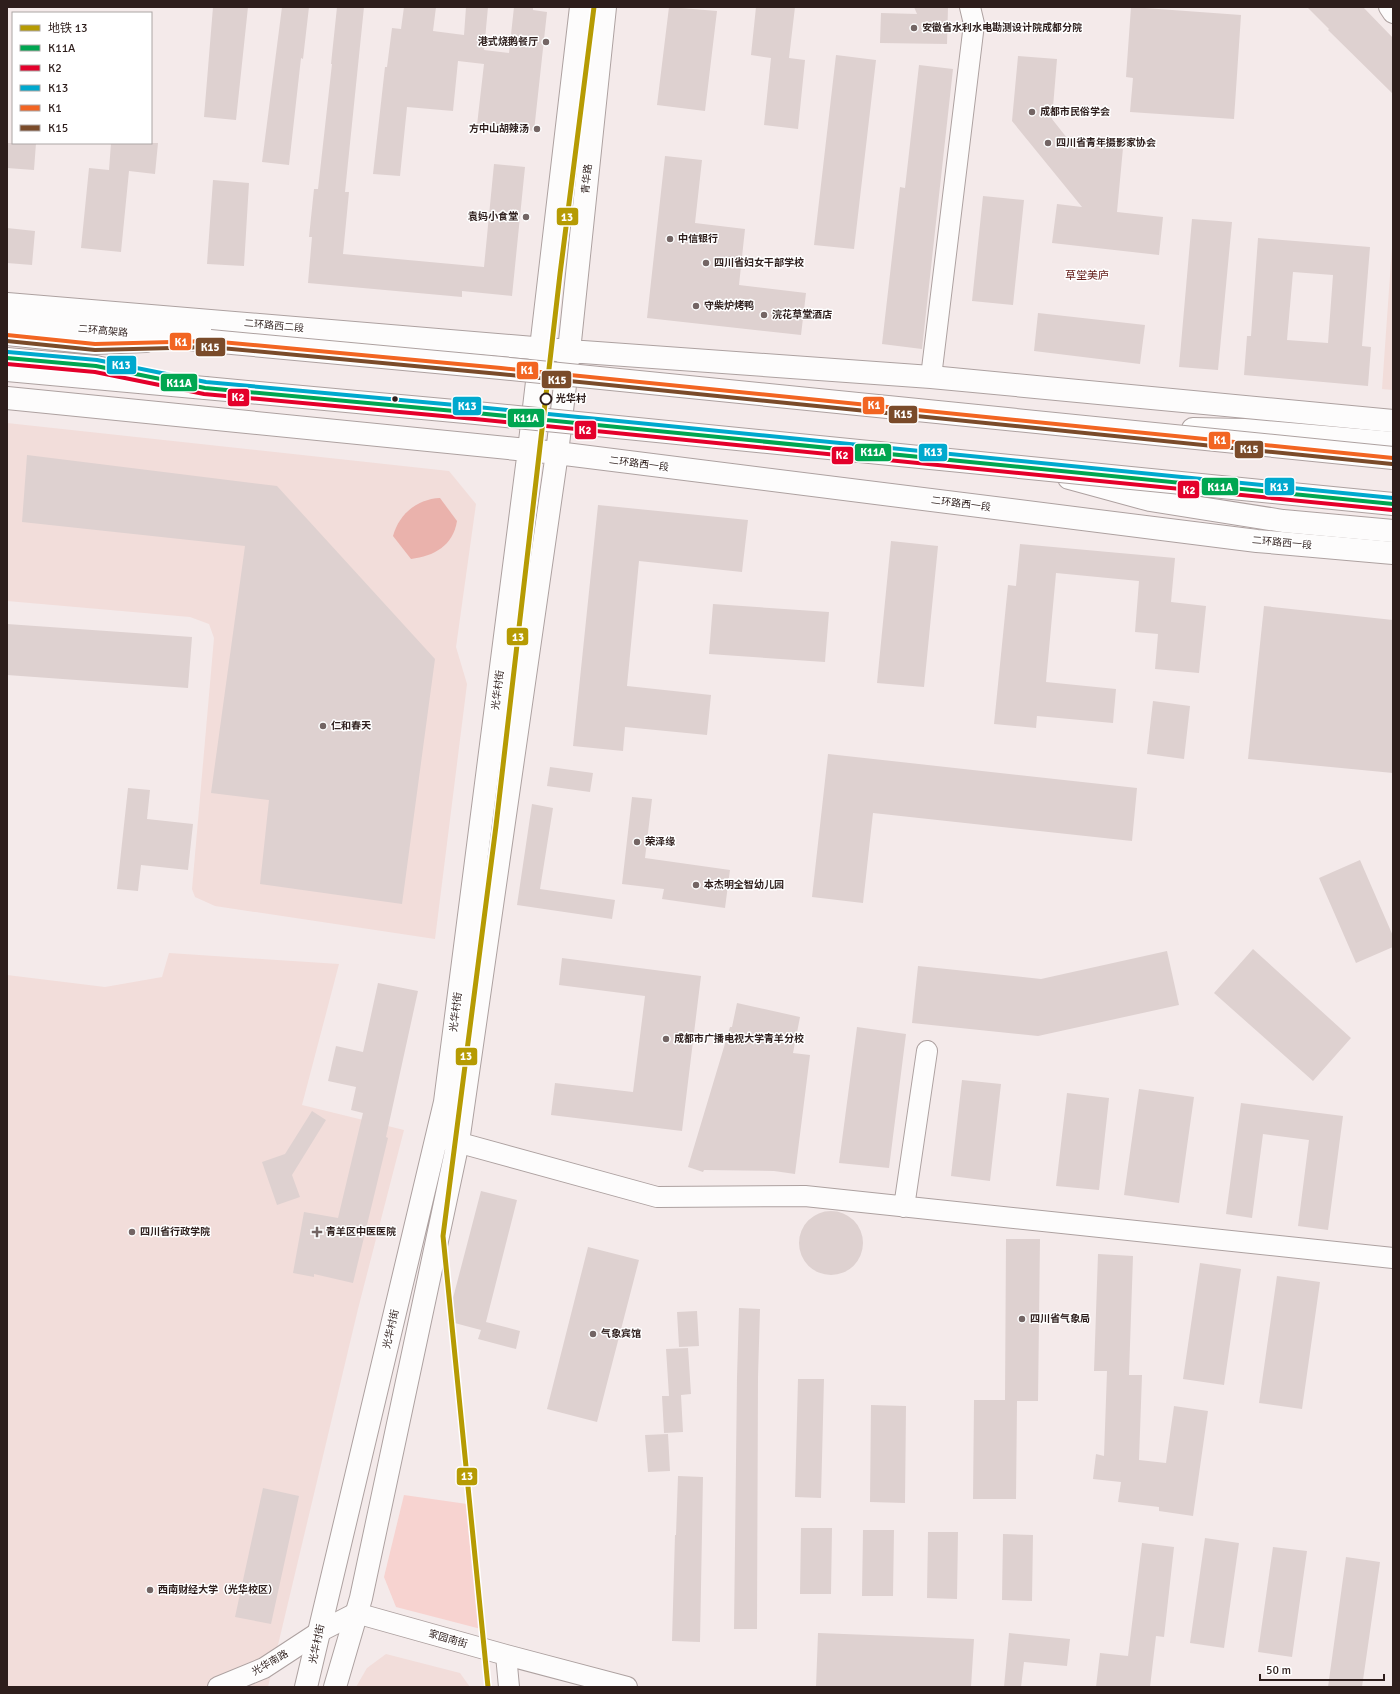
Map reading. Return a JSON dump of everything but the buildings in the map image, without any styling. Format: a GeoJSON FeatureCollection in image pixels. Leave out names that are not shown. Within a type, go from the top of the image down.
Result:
{"type":"FeatureCollection","features":[{"type":"Feature","properties":{"kind":"main road"},"geometry":{"type":"LineString","coordinates":[[581,7],[540,349],[931,377],[1393,421]]}},
{"type":"Feature","properties":{"kind":"main road","name":"青华路"},"geometry":{"type":"LineString","coordinates":[[569,351],[605,7]]}},
{"type":"Feature","properties":{"kind":"main road","name":"二环路西二段"},"geometry":{"type":"LineString","coordinates":[[7,304],[540,349]]}},
{"type":"Feature","properties":{"kind":"main road","name":"二环高架路"},"geometry":{"type":"LineString","coordinates":[[7,322],[494,368],[1393,458]]}},
{"type":"Feature","properties":{"kind":"main road","name":"光华村街"},"geometry":{"type":"LineString","coordinates":[[306,1687],[445,1102],[529,450],[540,349]]}},
{"type":"Feature","properties":{"kind":"main road","name":"光华村街"},"geometry":{"type":"LineString","coordinates":[[335,1687],[361,1598],[458,1142],[557,453],[569,351]]}},
{"type":"Feature","properties":{"kind":"main road"},"geometry":{"type":"LineString","coordinates":[[7,370],[476,413],[1393,504]]}},
{"type":"Feature","properties":{"kind":"main road"},"geometry":{"type":"LineString","coordinates":[[7,398],[529,450]]}},
{"type":"Feature","properties":{"kind":"main road"},"geometry":{"type":"LineString","coordinates":[[1066,426],[1244,430],[1393,443]]}},
{"type":"Feature","properties":{"kind":"main road","name":"二环路西一段"},"geometry":{"type":"LineString","coordinates":[[529,450],[1257,541],[1393,553]]}},
{"type":"Feature","properties":{"kind":"main road"},"geometry":{"type":"LineString","coordinates":[[1035,469],[1150,500],[1283,521],[1393,531]]}},
{"type":"Feature","properties":{"kind":"street"},"geometry":{"type":"LineString","coordinates":[[931,377],[974,24],[970,7]]}},
{"type":"Feature","properties":{"kind":"street"},"geometry":{"type":"LineString","coordinates":[[1389,7],[1393,13]]}},
{"type":"Feature","properties":{"kind":"street"},"geometry":{"type":"LineString","coordinates":[[7,335],[95,344],[210,341]]}},
{"type":"Feature","properties":{"kind":"street"},"geometry":{"type":"LineString","coordinates":[[7,358],[96,366],[205,388]]}},
{"type":"Feature","properties":{"kind":"street"},"geometry":{"type":"LineString","coordinates":[[904,1207],[927,1051]]}},
{"type":"Feature","properties":{"kind":"street"},"geometry":{"type":"LineString","coordinates":[[436,1136],[657,1197],[805,1196],[1393,1258]]}},
{"type":"Feature","properties":{"kind":"street"},"geometry":{"type":"LineString","coordinates":[[319,1632],[356,1613]]}},
{"type":"Feature","properties":{"kind":"street","name":"家园南街"},"geometry":{"type":"LineString","coordinates":[[356,1613],[506,1656],[627,1687]]}},
{"type":"Feature","properties":{"kind":"street","name":"光华南路"},"geometry":{"type":"LineString","coordinates":[[218,1687],[264,1668],[319,1632]]}},
{"type":"Feature","properties":{"kind":"street"},"geometry":{"type":"LineString","coordinates":[[506,1656],[509,1687]]}},
{"type":"Feature","properties":{"kind":"shaded area"},"geometry":{"type":"Polygon","coordinates":[[[1393,233],[1393,390],[1382,389],[1393,233]]]}},
{"type":"Feature","properties":{"kind":"shaded area"},"geometry":{"type":"Polygon","coordinates":[[[7,423],[449,471],[476,504],[456,647],[467,684],[435,939],[215,906],[195,897],[192,889],[214,638],[209,624],[190,617],[7,601],[7,423]]]}},
{"type":"Feature","properties":{"kind":"shaded area"},"geometry":{"type":"Polygon","coordinates":[[[440,498],[457,521],[455,530],[447,543],[435,552],[419,558],[411,559],[393,536],[396,528],[404,515],[410,509],[424,501],[440,498]]]}},
{"type":"Feature","properties":{"kind":"shaded area","name":"四川省行政学院"},"geometry":{"type":"Polygon","coordinates":[[[169,953],[339,964],[302,1105],[404,1130],[358,1309],[268,1687],[7,1687],[7,975],[105,987],[162,977],[169,953]]]}},
{"type":"Feature","properties":{"kind":"shaded area"},"geometry":{"type":"Polygon","coordinates":[[[404,1495],[474,1505],[481,1629],[396,1607],[384,1577],[404,1495]]]}},
{"type":"Feature","properties":{"kind":"shaded area"},"geometry":{"type":"Polygon","coordinates":[[[386,1654],[460,1673],[470,1687],[356,1687],[367,1668],[386,1654]]]}},
{"type":"Feature","properties":{"kind":"metro line","name":"13"},"geometry":{"type":"LineString","coordinates":[[488,1687],[443,1236],[496,826],[560,274],[594,7]]}},
{"type":"Feature","properties":{"kind":"transit line","name":"K1"},"geometry":{"type":"LineString","coordinates":[[7,335],[95,344],[210,341],[501,368],[1393,458]]}},
{"type":"Feature","properties":{"kind":"transit line","name":"K15"},"geometry":{"type":"LineString","coordinates":[[7,341],[95,350],[210,347],[500,374],[1392,464]]}},
{"type":"Feature","properties":{"kind":"transit line","name":"K13"},"geometry":{"type":"LineString","coordinates":[[8,352],[97,360],[206,382],[477,407],[1393,498]]}},
{"type":"Feature","properties":{"kind":"transit line","name":"K11A"},"geometry":{"type":"LineString","coordinates":[[7,358],[96,366],[205,388],[476,413],[1393,504]]}},
{"type":"Feature","properties":{"kind":"transit line","name":"K2"},"geometry":{"type":"LineString","coordinates":[[7,364],[95,372],[204,394],[475,419],[1392,510]]}},
{"type":"Feature","properties":{"kind":"place","name":"安徽省水利水电勘测设计院成都分院"},"geometry":{"type":"Point","coordinates":[914,28]}},
{"type":"Feature","properties":{"kind":"place","name":"港式烧鹅餐厅"},"geometry":{"type":"Point","coordinates":[546,42]}},
{"type":"Feature","properties":{"kind":"place","name":"成都市民俗学会"},"geometry":{"type":"Point","coordinates":[1032,112]}},
{"type":"Feature","properties":{"kind":"place","name":"方中山胡辣汤"},"geometry":{"type":"Point","coordinates":[537,129]}},
{"type":"Feature","properties":{"kind":"place","name":"四川省青年摄影家协会"},"geometry":{"type":"Point","coordinates":[1048,143]}},
{"type":"Feature","properties":{"kind":"place","name":"袁妈小食堂"},"geometry":{"type":"Point","coordinates":[526,217]}},
{"type":"Feature","properties":{"kind":"place","name":"中信银行"},"geometry":{"type":"Point","coordinates":[670,239]}},
{"type":"Feature","properties":{"kind":"place","name":"四川省妇女干部学校"},"geometry":{"type":"Point","coordinates":[706,263]}},
{"type":"Feature","properties":{"kind":"place","name":"守柴炉烤鸭"},"geometry":{"type":"Point","coordinates":[696,306]}},
{"type":"Feature","properties":{"kind":"place","name":"浣花草堂酒店"},"geometry":{"type":"Point","coordinates":[764,315]}},
{"type":"Feature","properties":{"kind":"place","name":"光华村"},"geometry":{"type":"Point","coordinates":[546,399]}},
{"type":"Feature","properties":{"kind":"place","name":"仁和春天"},"geometry":{"type":"Point","coordinates":[323,726]}},
{"type":"Feature","properties":{"kind":"place","name":"荣泽缘"},"geometry":{"type":"Point","coordinates":[637,842]}},
{"type":"Feature","properties":{"kind":"place","name":"本杰明全智幼儿园"},"geometry":{"type":"Point","coordinates":[696,885]}},
{"type":"Feature","properties":{"kind":"place","name":"成都市广播电视大学青羊分校"},"geometry":{"type":"Point","coordinates":[666,1039]}},
{"type":"Feature","properties":{"kind":"place","name":"四川省行政学院"},"geometry":{"type":"Point","coordinates":[132,1232]}},
{"type":"Feature","properties":{"kind":"place","name":"青羊区中医医院"},"geometry":{"type":"Point","coordinates":[317,1232]}},
{"type":"Feature","properties":{"kind":"place","name":"四川省气象局"},"geometry":{"type":"Point","coordinates":[1022,1319]}},
{"type":"Feature","properties":{"kind":"place","name":"气象宾馆"},"geometry":{"type":"Point","coordinates":[593,1334]}},
{"type":"Feature","properties":{"kind":"place","name":"西南财经大学（光华校区）"},"geometry":{"type":"Point","coordinates":[150,1590]}},
{"type":"Feature","properties":{"kind":"district","name":"草堂美庐"},"geometry":{"type":"Point","coordinates":[1087,275]}}]}
